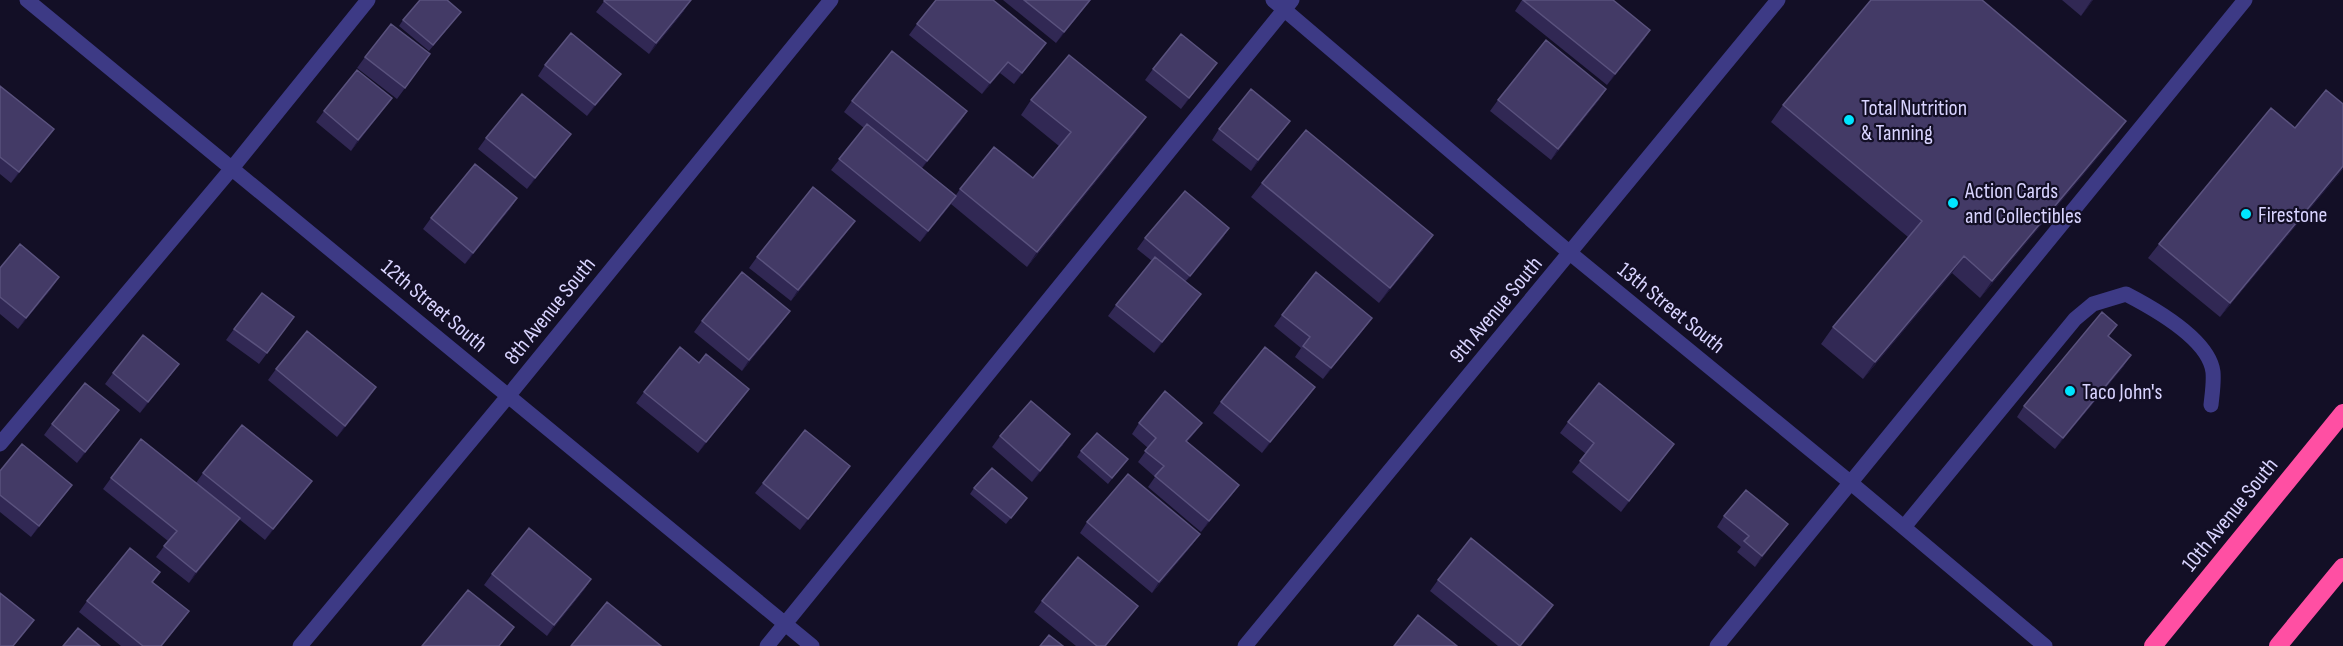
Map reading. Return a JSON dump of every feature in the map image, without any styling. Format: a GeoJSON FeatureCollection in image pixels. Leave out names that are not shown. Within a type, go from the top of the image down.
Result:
{"type":"FeatureCollection","features":[{"type":"Feature","properties":{"kind":"highway","name":"10th Avenue South"},"geometry":{"type":"LineString","coordinates":[[2153,646],[2343,413]]}},
{"type":"Feature","properties":{"kind":"highway"},"geometry":{"type":"LineString","coordinates":[[2278,646],[2343,567]]}},
{"type":"Feature","properties":{"kind":"street","name":"12th Street South"},"geometry":{"type":"LineString","coordinates":[[27,0],[233,167],[812,646]]}},
{"type":"Feature","properties":{"kind":"street"},"geometry":{"type":"LineString","coordinates":[[0,444],[233,167],[368,0]]}},
{"type":"Feature","properties":{"kind":"street","name":"8th Avenue South"},"geometry":{"type":"LineString","coordinates":[[300,646],[509,395],[831,0]]}},
{"type":"Feature","properties":{"kind":"street","name":"9th Avenue South"},"geometry":{"type":"LineString","coordinates":[[1245,646],[1778,0]]}},
{"type":"Feature","properties":{"kind":"street"},"geometry":{"type":"LineString","coordinates":[[1717,646],[2245,0]]}},
{"type":"Feature","properties":{"kind":"street"},"geometry":{"type":"LineString","coordinates":[[767,646],[1283,3]]}},
{"type":"Feature","properties":{"kind":"street","name":"13th Street South"},"geometry":{"type":"LineString","coordinates":[[1283,3],[1570,253],[1851,483],[2045,646]]}},
{"type":"Feature","properties":{"kind":"street"},"geometry":{"type":"LineString","coordinates":[[1904,527],[2075,319],[2093,304],[2126,294],[2154,308],[2200,344],[2213,371],[2211,405]]}},
{"type":"Feature","properties":{"kind":"building"},"geometry":{"type":"Polygon","coordinates":[[[420,0],[447,0],[461,12],[433,45],[403,20],[420,0]]]}},
{"type":"Feature","properties":{"kind":"building"},"geometry":{"type":"Polygon","coordinates":[[[605,0],[691,0],[656,43],[605,0]]]}},
{"type":"Feature","properties":{"kind":"building"},"geometry":{"type":"Polygon","coordinates":[[[936,0],[993,0],[1046,43],[1022,73],[1008,62],[990,83],[917,24],[936,0]]]}},
{"type":"Feature","properties":{"kind":"building"},"geometry":{"type":"Polygon","coordinates":[[[1024,0],[1090,0],[1064,32],[1024,0]]]}},
{"type":"Feature","properties":{"kind":"building"},"geometry":{"type":"Polygon","coordinates":[[[1523,0],[1613,0],[1650,30],[1615,74],[1523,0]]]}},
{"type":"Feature","properties":{"kind":"building"},"geometry":{"type":"Polygon","coordinates":[[[1871,0],[1982,0],[2126,121],[1992,281],[1964,256],[1875,362],[1833,327],[1922,221],[1783,105],[1871,0]]]}},
{"type":"Feature","properties":{"kind":"building"},"geometry":{"type":"Polygon","coordinates":[[[391,24],[430,54],[405,88],[365,57],[391,24]]]}},
{"type":"Feature","properties":{"kind":"building"},"geometry":{"type":"Polygon","coordinates":[[[571,33],[621,74],[595,105],[545,65],[571,33]]]}},
{"type":"Feature","properties":{"kind":"building"},"geometry":{"type":"Polygon","coordinates":[[[1181,34],[1217,63],[1189,98],[1153,69],[1181,34]]]}},
{"type":"Feature","properties":{"kind":"building"},"geometry":{"type":"Polygon","coordinates":[[[1546,40],[1606,89],[1558,149],[1498,100],[1546,40]]]}},
{"type":"Feature","properties":{"kind":"building"},"geometry":{"type":"Polygon","coordinates":[[[892,51],[967,111],[927,161],[852,101],[892,51]]]}},
{"type":"Feature","properties":{"kind":"building"},"geometry":{"type":"Polygon","coordinates":[[[1069,55],[1146,117],[1037,252],[960,189],[994,147],[1033,178],[1071,132],[1031,100],[1069,55]]]}},
{"type":"Feature","properties":{"kind":"building"},"geometry":{"type":"Polygon","coordinates":[[[357,70],[392,98],[358,140],[324,111],[357,70]]]}},
{"type":"Feature","properties":{"kind":"building"},"geometry":{"type":"Polygon","coordinates":[[[0,86],[54,129],[19,172],[0,157],[0,86]]]}},
{"type":"Feature","properties":{"kind":"building"},"geometry":{"type":"Polygon","coordinates":[[[1251,89],[1290,121],[1258,160],[1219,129],[1251,89]]]}},
{"type":"Feature","properties":{"kind":"building","name":"Firestone"},"geometry":{"type":"Polygon","coordinates":[[[2326,90],[2343,104],[2343,166],[2230,303],[2159,244],[2271,108],[2295,128],[2326,90]]]}},
{"type":"Feature","properties":{"kind":"building"},"geometry":{"type":"Polygon","coordinates":[[[522,94],[571,134],[535,178],[486,138],[522,94]]]}},
{"type":"Feature","properties":{"kind":"building"},"geometry":{"type":"Polygon","coordinates":[[[867,124],[956,196],[928,231],[839,159],[867,124]]]}},
{"type":"Feature","properties":{"kind":"building"},"geometry":{"type":"Polygon","coordinates":[[[1306,130],[1433,235],[1390,288],[1262,183],[1306,130]]]}},
{"type":"Feature","properties":{"kind":"building"},"geometry":{"type":"Polygon","coordinates":[[[475,164],[517,198],[473,253],[431,218],[475,164]]]}},
{"type":"Feature","properties":{"kind":"building"},"geometry":{"type":"Polygon","coordinates":[[[813,187],[855,221],[798,290],[757,257],[813,187]]]}},
{"type":"Feature","properties":{"kind":"building"},"geometry":{"type":"Polygon","coordinates":[[[1185,191],[1229,228],[1190,276],[1145,238],[1185,191]]]}},
{"type":"Feature","properties":{"kind":"building"},"geometry":{"type":"Polygon","coordinates":[[[20,244],[59,277],[26,318],[0,297],[0,268],[20,244]]]}},
{"type":"Feature","properties":{"kind":"building"},"geometry":{"type":"Polygon","coordinates":[[[1155,257],[1201,294],[1162,342],[1116,305],[1155,257]]]}},
{"type":"Feature","properties":{"kind":"building"},"geometry":{"type":"Polygon","coordinates":[[[742,272],[790,311],[749,360],[702,321],[742,272]]]}},
{"type":"Feature","properties":{"kind":"building"},"geometry":{"type":"Polygon","coordinates":[[[1316,272],[1372,318],[1331,368],[1303,346],[1310,337],[1282,315],[1316,272]]]}},
{"type":"Feature","properties":{"kind":"building"},"geometry":{"type":"Polygon","coordinates":[[[262,293],[294,317],[267,353],[234,329],[262,293]]]}},
{"type":"Feature","properties":{"kind":"building","name":"Taco John's"},"geometry":{"type":"Polygon","coordinates":[[[2102,312],[2117,325],[2108,336],[2131,355],[2063,438],[2024,406],[2102,312]]]}},
{"type":"Feature","properties":{"kind":"building"},"geometry":{"type":"Polygon","coordinates":[[[307,331],[376,387],[345,426],[276,369],[307,331]]]}},
{"type":"Feature","properties":{"kind":"building"},"geometry":{"type":"Polygon","coordinates":[[[143,335],[179,364],[148,402],[113,373],[143,335]]]}},
{"type":"Feature","properties":{"kind":"building"},"geometry":{"type":"Polygon","coordinates":[[[680,347],[699,363],[706,354],[749,389],[706,442],[644,392],[680,347]]]}},
{"type":"Feature","properties":{"kind":"building"},"geometry":{"type":"Polygon","coordinates":[[[1265,347],[1315,387],[1270,442],[1221,402],[1265,347]]]}},
{"type":"Feature","properties":{"kind":"building"},"geometry":{"type":"Polygon","coordinates":[[[85,383],[119,410],[85,452],[52,424],[85,383]]]}},
{"type":"Feature","properties":{"kind":"building"},"geometry":{"type":"Polygon","coordinates":[[[1599,383],[1674,444],[1629,501],[1580,461],[1594,443],[1568,422],[1599,383]]]}},
{"type":"Feature","properties":{"kind":"building"},"geometry":{"type":"Polygon","coordinates":[[[1165,391],[1202,423],[1186,441],[1239,485],[1209,521],[1155,476],[1164,466],[1145,451],[1156,438],[1139,423],[1165,391]]]}},
{"type":"Feature","properties":{"kind":"building"},"geometry":{"type":"Polygon","coordinates":[[[1031,401],[1070,434],[1040,471],[1000,436],[1031,401]]]}},
{"type":"Feature","properties":{"kind":"building"},"geometry":{"type":"Polygon","coordinates":[[[242,425],[312,481],[273,529],[203,473],[242,425]]]}},
{"type":"Feature","properties":{"kind":"building"},"geometry":{"type":"Polygon","coordinates":[[[805,430],[850,466],[808,519],[763,483],[805,430]]]}},
{"type":"Feature","properties":{"kind":"building"},"geometry":{"type":"Polygon","coordinates":[[[1097,433],[1128,459],[1112,478],[1081,451],[1097,433]]]}},
{"type":"Feature","properties":{"kind":"building"},"geometry":{"type":"Polygon","coordinates":[[[141,439],[240,518],[196,572],[164,546],[177,531],[111,478],[141,439]]]}},
{"type":"Feature","properties":{"kind":"building"},"geometry":{"type":"Polygon","coordinates":[[[22,444],[72,485],[39,526],[0,495],[0,471],[22,444]]]}},
{"type":"Feature","properties":{"kind":"building"},"geometry":{"type":"Polygon","coordinates":[[[992,468],[1027,498],[1011,518],[974,488],[992,468]]]}},
{"type":"Feature","properties":{"kind":"building"},"geometry":{"type":"Polygon","coordinates":[[[1128,474],[1200,534],[1159,582],[1087,522],[1128,474]]]}},
{"type":"Feature","properties":{"kind":"building"},"geometry":{"type":"Polygon","coordinates":[[[1746,490],[1788,524],[1762,556],[1744,541],[1749,536],[1724,516],[1746,490]]]}},
{"type":"Feature","properties":{"kind":"building"},"geometry":{"type":"Polygon","coordinates":[[[529,528],[591,579],[554,625],[492,574],[529,528]]]}},
{"type":"Feature","properties":{"kind":"building"},"geometry":{"type":"Polygon","coordinates":[[[1471,538],[1553,605],[1520,646],[1438,580],[1471,538]]]}},
{"type":"Feature","properties":{"kind":"building"},"geometry":{"type":"Polygon","coordinates":[[[130,548],[160,572],[152,582],[189,611],[161,646],[143,646],[87,601],[130,548]]]}},
{"type":"Feature","properties":{"kind":"building"},"geometry":{"type":"Polygon","coordinates":[[[1078,557],[1138,606],[1105,646],[1097,646],[1042,601],[1078,557]]]}},
{"type":"Feature","properties":{"kind":"building"},"geometry":{"type":"Polygon","coordinates":[[[468,590],[514,627],[499,646],[422,646],[468,590]]]}},
{"type":"Feature","properties":{"kind":"building"},"geometry":{"type":"Polygon","coordinates":[[[0,593],[34,620],[13,646],[0,646],[0,593]]]}},
{"type":"Feature","properties":{"kind":"building"},"geometry":{"type":"Polygon","coordinates":[[[607,602],[661,646],[571,646],[607,602]]]}},
{"type":"Feature","properties":{"kind":"building"},"geometry":{"type":"Polygon","coordinates":[[[1418,615],[1457,646],[1394,646],[1418,615]]]}},
{"type":"Feature","properties":{"kind":"building"},"geometry":{"type":"Polygon","coordinates":[[[78,628],[100,646],[63,646],[78,628]]]}},
{"type":"Feature","properties":{"kind":"building"},"geometry":{"type":"Polygon","coordinates":[[[1049,635],[1063,646],[1040,646],[1049,635]]]}},
{"type":"Feature","properties":{"kind":"place","name":"Total Nutrition & Tanning"},"geometry":{"type":"Point","coordinates":[1849,120]}},
{"type":"Feature","properties":{"kind":"place","name":"Action Cards and Collectibles"},"geometry":{"type":"Point","coordinates":[1953,203]}},
{"type":"Feature","properties":{"kind":"place","name":"Firestone"},"geometry":{"type":"Point","coordinates":[2246,214]}},
{"type":"Feature","properties":{"kind":"place","name":"Taco John's"},"geometry":{"type":"Point","coordinates":[2070,391]}}]}
